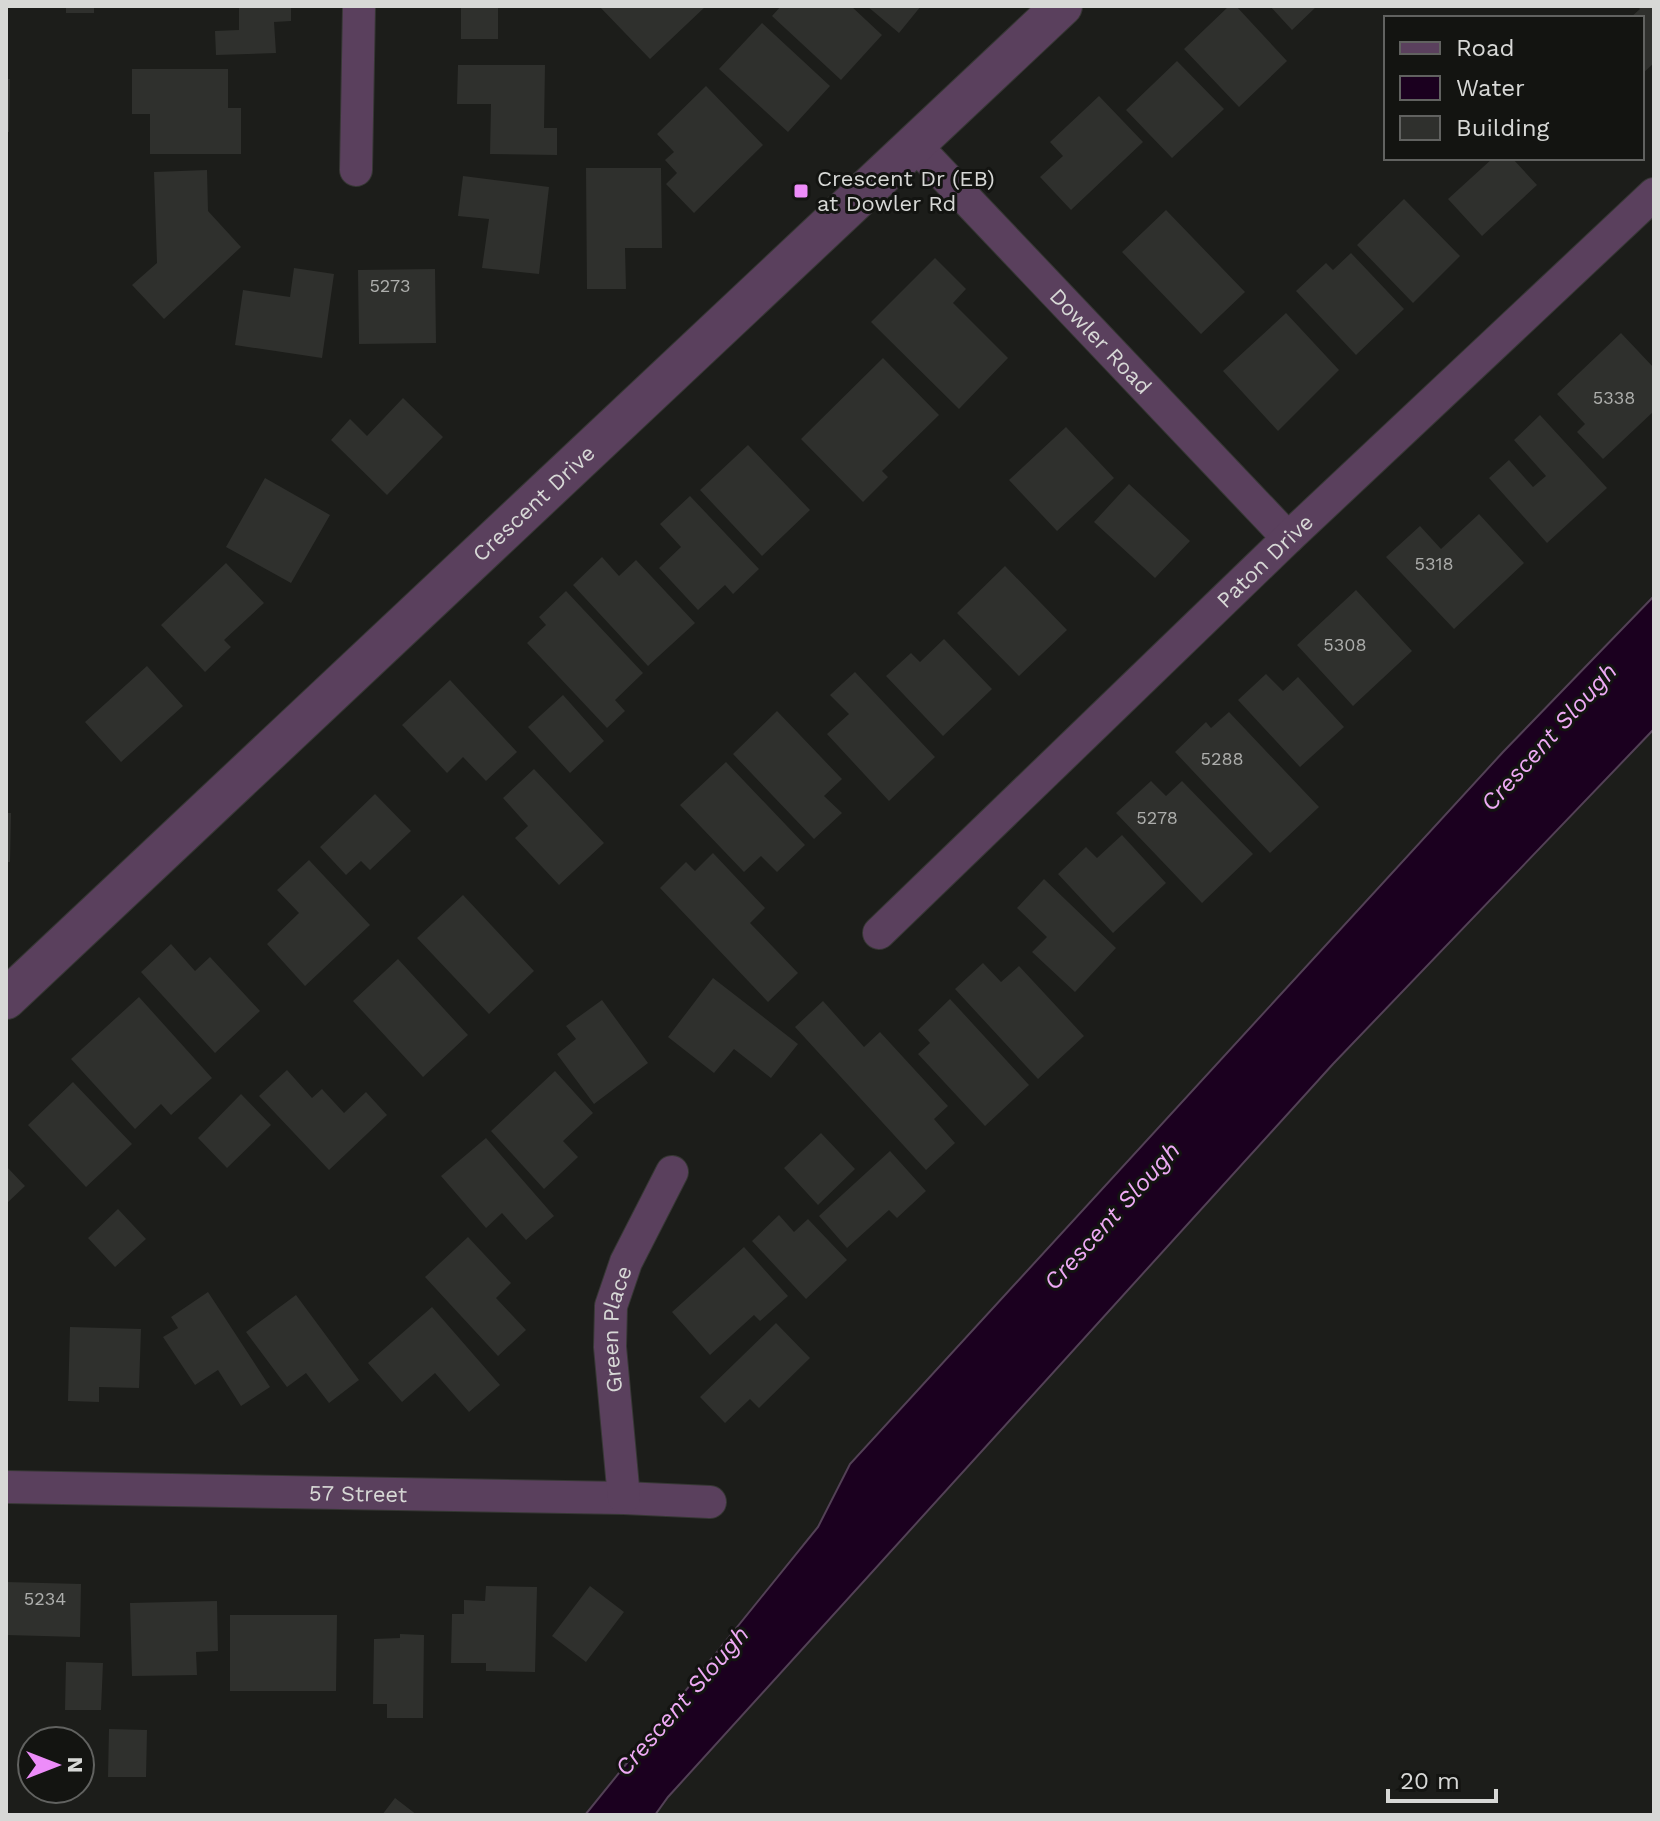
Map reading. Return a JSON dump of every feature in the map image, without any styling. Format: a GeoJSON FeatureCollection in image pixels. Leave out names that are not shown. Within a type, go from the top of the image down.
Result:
{"type":"FeatureCollection","features":[{"type":"Feature","properties":{"kind":"street"},"geometry":{"type":"LineString","coordinates":[[356,170],[359,6]]}},
{"type":"Feature","properties":{"kind":"street","name":"Crescent Drive"},"geometry":{"type":"LineString","coordinates":[[6,999],[1062,6]]}},
{"type":"Feature","properties":{"kind":"street","name":"Dowler Road"},"geometry":{"type":"LineString","coordinates":[[915,145],[1288,538]]}},
{"type":"Feature","properties":{"kind":"street","name":"Paton Drive"},"geometry":{"type":"LineString","coordinates":[[879,933],[1288,538],[1654,194]]}},
{"type":"Feature","properties":{"kind":"street","name":"Green Place"},"geometry":{"type":"LineString","coordinates":[[624,1498],[610,1347],[611,1306],[626,1262],[672,1172]]}},
{"type":"Feature","properties":{"kind":"street","name":"57 Street"},"geometry":{"type":"LineString","coordinates":[[6,1487],[710,1502]]}},
{"type":"Feature","properties":{"kind":"water","name":"Crescent Slough"},"geometry":{"type":"Polygon","coordinates":[[[1654,596],[1654,729],[1333,1064],[668,1797],[655,1815],[585,1815],[818,1527],[850,1464],[1503,752],[1654,596]]]}},
{"type":"Feature","properties":{"kind":"building"},"geometry":{"type":"Polygon","coordinates":[[[66,6],[94,6],[94,13],[66,13],[66,6]]]}},
{"type":"Feature","properties":{"kind":"building"},"geometry":{"type":"Polygon","coordinates":[[[239,6],[291,6],[291,21],[274,22],[276,53],[216,55],[215,31],[239,30],[239,6]]]}},
{"type":"Feature","properties":{"kind":"building"},"geometry":{"type":"Polygon","coordinates":[[[461,6],[498,6],[498,39],[461,39],[461,6]]]}},
{"type":"Feature","properties":{"kind":"building"},"geometry":{"type":"Polygon","coordinates":[[[599,6],[706,6],[650,59],[599,6]]]}},
{"type":"Feature","properties":{"kind":"building"},"geometry":{"type":"Polygon","coordinates":[[[781,6],[851,6],[882,35],[841,80],[772,16],[781,6]]]}},
{"type":"Feature","properties":{"kind":"building"},"geometry":{"type":"Polygon","coordinates":[[[867,6],[921,6],[899,33],[867,6]]]}},
{"type":"Feature","properties":{"kind":"building"},"geometry":{"type":"Polygon","coordinates":[[[1229,6],[1236,6],[1287,61],[1239,107],[1184,49],[1229,6]]]}},
{"type":"Feature","properties":{"kind":"building"},"geometry":{"type":"Polygon","coordinates":[[[1270,6],[1317,6],[1292,30],[1270,6]]]}},
{"type":"Feature","properties":{"kind":"building"},"geometry":{"type":"Polygon","coordinates":[[[1637,6],[1654,6],[1654,63],[1644,72],[1644,16],[1632,16],[1640,9],[1637,6]]]}},
{"type":"Feature","properties":{"kind":"building"},"geometry":{"type":"Polygon","coordinates":[[[762,23],[830,86],[788,132],[719,69],[762,23]]]}},
{"type":"Feature","properties":{"kind":"building"},"geometry":{"type":"Polygon","coordinates":[[[1177,61],[1224,109],[1172,158],[1126,110],[1177,61]]]}},
{"type":"Feature","properties":{"kind":"building"},"geometry":{"type":"Polygon","coordinates":[[[458,65],[545,65],[544,128],[557,128],[557,155],[490,154],[491,104],[457,104],[458,65]]]}},
{"type":"Feature","properties":{"kind":"building"},"geometry":{"type":"Polygon","coordinates":[[[132,69],[228,69],[228,108],[241,108],[241,154],[150,154],[150,114],[132,114],[132,69]]]}},
{"type":"Feature","properties":{"kind":"building"},"geometry":{"type":"Polygon","coordinates":[[[6,79],[10,79],[9,132],[6,132],[6,79]]]}},
{"type":"Feature","properties":{"kind":"building"},"geometry":{"type":"Polygon","coordinates":[[[706,86],[763,145],[694,213],[666,184],[677,173],[665,160],[674,152],[657,134],[706,86]]]}},
{"type":"Feature","properties":{"kind":"building"},"geometry":{"type":"Polygon","coordinates":[[[1099,96],[1143,142],[1071,210],[1040,177],[1063,156],[1050,142],[1099,96]]]}},
{"type":"Feature","properties":{"kind":"building"},"geometry":{"type":"Polygon","coordinates":[[[1491,160],[1514,160],[1537,185],[1482,236],[1448,199],[1491,160]]]}},
{"type":"Feature","properties":{"kind":"building"},"geometry":{"type":"Polygon","coordinates":[[[586,168],[661,168],[662,248],[625,248],[626,289],[587,289],[586,168]]]}},
{"type":"Feature","properties":{"kind":"building"},"geometry":{"type":"Polygon","coordinates":[[[207,170],[208,211],[241,247],[164,319],[132,285],[157,263],[154,172],[207,170]]]}},
{"type":"Feature","properties":{"kind":"building"},"geometry":{"type":"Polygon","coordinates":[[[463,176],[549,187],[539,274],[482,268],[489,219],[458,216],[463,176]]]}},
{"type":"Feature","properties":{"kind":"building"},"geometry":{"type":"Polygon","coordinates":[[[1404,199],[1460,256],[1413,303],[1357,245],[1404,199]]]}},
{"type":"Feature","properties":{"kind":"building"},"geometry":{"type":"Polygon","coordinates":[[[1166,210],[1245,292],[1201,334],[1122,252],[1166,210]]]}},
{"type":"Feature","properties":{"kind":"building"},"geometry":{"type":"Polygon","coordinates":[[[1351,253],[1404,309],[1356,355],[1296,291],[1326,263],[1333,270],[1351,253]]]}},
{"type":"Feature","properties":{"kind":"building"},"geometry":{"type":"Polygon","coordinates":[[[935,258],[966,289],[953,303],[1008,358],[959,409],[871,322],[935,258]]]}},
{"type":"Feature","properties":{"kind":"building"},"geometry":{"type":"Polygon","coordinates":[[[294,268],[334,274],[322,358],[235,345],[243,290],[290,297],[294,268]]]}},
{"type":"Feature","properties":{"kind":"building"},"geometry":{"type":"Polygon","coordinates":[[[435,269],[436,343],[359,344],[358,270],[435,269]]]}},
{"type":"Feature","properties":{"kind":"building"},"geometry":{"type":"Polygon","coordinates":[[[1286,313],[1339,370],[1278,431],[1223,371],[1286,313]]]}},
{"type":"Feature","properties":{"kind":"building"},"geometry":{"type":"Polygon","coordinates":[[[1621,333],[1654,368],[1654,411],[1603,459],[1577,432],[1585,424],[1557,394],[1621,333]]]}},
{"type":"Feature","properties":{"kind":"building"},"geometry":{"type":"Polygon","coordinates":[[[883,358],[939,415],[882,471],[888,477],[863,502],[801,439],[883,358]]]}},
{"type":"Feature","properties":{"kind":"building"},"geometry":{"type":"Polygon","coordinates":[[[403,398],[443,437],[387,495],[331,440],[350,419],[367,436],[403,398]]]}},
{"type":"Feature","properties":{"kind":"building"},"geometry":{"type":"Polygon","coordinates":[[[1540,415],[1607,488],[1547,543],[1489,478],[1509,460],[1533,487],[1546,476],[1514,440],[1540,415]]]}},
{"type":"Feature","properties":{"kind":"building"},"geometry":{"type":"Polygon","coordinates":[[[1066,427],[1114,478],[1057,531],[1009,480],[1066,427]]]}},
{"type":"Feature","properties":{"kind":"building"},"geometry":{"type":"Polygon","coordinates":[[[748,445],[810,510],[762,556],[700,490],[748,445]]]}},
{"type":"Feature","properties":{"kind":"building"},"geometry":{"type":"Polygon","coordinates":[[[265,478],[330,515],[291,583],[226,547],[265,478]]]}},
{"type":"Feature","properties":{"kind":"building"},"geometry":{"type":"Polygon","coordinates":[[[1129,484],[1190,541],[1155,578],[1094,522],[1129,484]]]}},
{"type":"Feature","properties":{"kind":"building"},"geometry":{"type":"Polygon","coordinates":[[[690,496],[759,569],[733,594],[725,585],[698,610],[659,568],[681,547],[660,524],[690,496]]]}},
{"type":"Feature","properties":{"kind":"building"},"geometry":{"type":"Polygon","coordinates":[[[1479,514],[1524,563],[1454,629],[1386,557],[1420,526],[1441,549],[1479,514]]]}},
{"type":"Feature","properties":{"kind":"building"},"geometry":{"type":"Polygon","coordinates":[[[602,557],[619,576],[636,560],[695,623],[648,666],[573,585],[602,557]]]}},
{"type":"Feature","properties":{"kind":"building"},"geometry":{"type":"Polygon","coordinates":[[[226,563],[264,603],[224,640],[231,647],[205,672],[161,625],[226,563]]]}},
{"type":"Feature","properties":{"kind":"building"},"geometry":{"type":"Polygon","coordinates":[[[1005,566],[1067,630],[1019,676],[957,613],[1005,566]]]}},
{"type":"Feature","properties":{"kind":"building"},"geometry":{"type":"Polygon","coordinates":[[[1356,590],[1412,651],[1353,706],[1297,645],[1356,590]]]}},
{"type":"Feature","properties":{"kind":"building"},"geometry":{"type":"Polygon","coordinates":[[[566,591],[643,673],[615,700],[625,711],[607,728],[527,643],[546,625],[539,617],[566,591]]]}},
{"type":"Feature","properties":{"kind":"building"},"geometry":{"type":"Polygon","coordinates":[[[944,639],[992,689],[943,736],[886,676],[911,653],[920,662],[944,639]]]}},
{"type":"Feature","properties":{"kind":"building"},"geometry":{"type":"Polygon","coordinates":[[[147,666],[183,706],[121,762],[85,722],[147,666]]]}},
{"type":"Feature","properties":{"kind":"building"},"geometry":{"type":"Polygon","coordinates":[[[855,672],[935,757],[889,801],[827,734],[849,714],[830,695],[855,672]]]}},
{"type":"Feature","properties":{"kind":"building"},"geometry":{"type":"Polygon","coordinates":[[[1266,674],[1283,691],[1298,677],[1344,727],[1300,767],[1238,700],[1266,674]]]}},
{"type":"Feature","properties":{"kind":"building"},"geometry":{"type":"Polygon","coordinates":[[[450,680],[517,752],[486,781],[463,757],[447,773],[402,725],[450,680]]]}},
{"type":"Feature","properties":{"kind":"building"},"geometry":{"type":"Polygon","coordinates":[[[563,695],[604,741],[570,773],[528,727],[563,695]]]}},
{"type":"Feature","properties":{"kind":"building"},"geometry":{"type":"Polygon","coordinates":[[[777,711],[842,779],[824,796],[842,813],[814,839],[733,754],[777,711]]]}},
{"type":"Feature","properties":{"kind":"building"},"geometry":{"type":"Polygon","coordinates":[[[1229,712],[1319,807],[1270,853],[1175,752],[1206,722],[1211,728],[1229,712]]]}},
{"type":"Feature","properties":{"kind":"building"},"geometry":{"type":"Polygon","coordinates":[[[726,762],[805,845],[777,872],[761,856],[744,872],[680,805],[726,762]]]}},
{"type":"Feature","properties":{"kind":"building"},"geometry":{"type":"Polygon","coordinates":[[[534,769],[604,843],[559,885],[515,838],[528,826],[503,798],[534,769]]]}},
{"type":"Feature","properties":{"kind":"building"},"geometry":{"type":"Polygon","coordinates":[[[1151,781],[1166,796],[1182,781],[1253,854],[1202,903],[1116,813],[1151,781]]]}},
{"type":"Feature","properties":{"kind":"building"},"geometry":{"type":"Polygon","coordinates":[[[375,794],[411,831],[370,870],[361,861],[346,875],[320,847],[375,794]]]}},
{"type":"Feature","properties":{"kind":"building"},"geometry":{"type":"Polygon","coordinates":[[[6,813],[11,813],[10,862],[6,862],[6,813]]]}},
{"type":"Feature","properties":{"kind":"building"},"geometry":{"type":"Polygon","coordinates":[[[1122,835],[1166,883],[1113,933],[1058,874],[1086,847],[1097,858],[1122,835]]]}},
{"type":"Feature","properties":{"kind":"building"},"geometry":{"type":"Polygon","coordinates":[[[713,853],[765,908],[750,923],[798,973],[768,1002],[660,888],[686,862],[695,871],[713,853]]]}},
{"type":"Feature","properties":{"kind":"building"},"geometry":{"type":"Polygon","coordinates":[[[309,860],[370,925],[305,986],[267,944],[299,913],[277,890],[309,860]]]}},
{"type":"Feature","properties":{"kind":"building"},"geometry":{"type":"Polygon","coordinates":[[[1044,879],[1116,948],[1075,992],[1032,952],[1047,937],[1017,908],[1044,879]]]}},
{"type":"Feature","properties":{"kind":"building"},"geometry":{"type":"Polygon","coordinates":[[[463,895],[534,971],[489,1014],[417,938],[463,895]]]}},
{"type":"Feature","properties":{"kind":"building"},"geometry":{"type":"Polygon","coordinates":[[[171,944],[195,971],[210,957],[260,1011],[215,1053],[141,972],[171,944]]]}},
{"type":"Feature","properties":{"kind":"building"},"geometry":{"type":"Polygon","coordinates":[[[398,959],[468,1035],[423,1077],[353,1001],[398,959]]]}},
{"type":"Feature","properties":{"kind":"building"},"geometry":{"type":"Polygon","coordinates":[[[983,963],[1001,982],[1019,966],[1084,1036],[1038,1079],[955,989],[983,963]]]}},
{"type":"Feature","properties":{"kind":"building"},"geometry":{"type":"Polygon","coordinates":[[[713,978],[798,1044],[771,1078],[734,1049],[714,1073],[668,1037],[713,978]]]}},
{"type":"Feature","properties":{"kind":"building"},"geometry":{"type":"Polygon","coordinates":[[[139,997],[212,1078],[171,1115],[161,1104],[135,1129],[71,1059],[139,997]]]}},
{"type":"Feature","properties":{"kind":"building"},"geometry":{"type":"Polygon","coordinates":[[[950,999],[1029,1085],[985,1126],[918,1054],[930,1043],[918,1030],[950,999]]]}},
{"type":"Feature","properties":{"kind":"building"},"geometry":{"type":"Polygon","coordinates":[[[602,1000],[648,1063],[594,1104],[557,1054],[576,1039],[566,1026],[602,1000]]]}},
{"type":"Feature","properties":{"kind":"building"},"geometry":{"type":"Polygon","coordinates":[[[823,1001],[864,1047],[880,1032],[948,1106],[934,1119],[955,1143],[926,1170],[795,1027],[823,1001]]]}},
{"type":"Feature","properties":{"kind":"building"},"geometry":{"type":"Polygon","coordinates":[[[287,1070],[312,1098],[322,1089],[344,1113],[366,1092],[387,1115],[329,1170],[259,1096],[287,1070]]]}},
{"type":"Feature","properties":{"kind":"building"},"geometry":{"type":"Polygon","coordinates":[[[555,1071],[593,1113],[563,1141],[578,1157],[544,1189],[491,1131],[555,1071]]]}},
{"type":"Feature","properties":{"kind":"building"},"geometry":{"type":"Polygon","coordinates":[[[73,1082],[132,1144],[86,1187],[28,1125],[73,1082]]]}},
{"type":"Feature","properties":{"kind":"building"},"geometry":{"type":"Polygon","coordinates":[[[241,1094],[271,1125],[227,1168],[198,1138],[241,1094]]]}},
{"type":"Feature","properties":{"kind":"building"},"geometry":{"type":"Polygon","coordinates":[[[821,1133],[855,1169],[818,1205],[784,1168],[821,1133]]]}},
{"type":"Feature","properties":{"kind":"building"},"geometry":{"type":"Polygon","coordinates":[[[486,1138],[554,1216],[526,1240],[502,1213],[486,1228],[441,1176],[486,1138]]]}},
{"type":"Feature","properties":{"kind":"building"},"geometry":{"type":"Polygon","coordinates":[[[890,1151],[926,1191],[897,1218],[889,1210],[847,1248],[819,1216],[890,1151]]]}},
{"type":"Feature","properties":{"kind":"building"},"geometry":{"type":"Polygon","coordinates":[[[6,1166],[25,1186],[6,1204],[6,1166]]]}},
{"type":"Feature","properties":{"kind":"building"},"geometry":{"type":"Polygon","coordinates":[[[118,1209],[146,1239],[115,1267],[88,1238],[118,1209]]]}},
{"type":"Feature","properties":{"kind":"building"},"geometry":{"type":"Polygon","coordinates":[[[779,1215],[794,1232],[808,1219],[847,1260],[806,1299],[752,1241],[779,1215]]]}},
{"type":"Feature","properties":{"kind":"building"},"geometry":{"type":"Polygon","coordinates":[[[468,1237],[511,1283],[496,1298],[526,1330],[498,1356],[425,1277],[468,1237]]]}},
{"type":"Feature","properties":{"kind":"building"},"geometry":{"type":"Polygon","coordinates":[[[744,1247],[788,1296],[760,1321],[754,1315],[710,1355],[672,1312],[744,1247]]]}},
{"type":"Feature","properties":{"kind":"building"},"geometry":{"type":"Polygon","coordinates":[[[208,1292],[270,1387],[241,1406],[218,1370],[195,1385],[163,1337],[178,1328],[171,1317],[208,1292]]]}},
{"type":"Feature","properties":{"kind":"building"},"geometry":{"type":"Polygon","coordinates":[[[296,1295],[359,1380],[329,1403],[306,1373],[287,1387],[246,1332],[296,1295]]]}},
{"type":"Feature","properties":{"kind":"building"},"geometry":{"type":"Polygon","coordinates":[[[432,1307],[500,1385],[469,1412],[435,1373],[402,1402],[368,1363],[432,1307]]]}},
{"type":"Feature","properties":{"kind":"building"},"geometry":{"type":"Polygon","coordinates":[[[776,1323],[810,1358],[759,1408],[750,1399],[725,1423],[700,1397],[776,1323]]]}},
{"type":"Feature","properties":{"kind":"building"},"geometry":{"type":"Polygon","coordinates":[[[70,1327],[141,1329],[139,1388],[99,1387],[99,1402],[68,1401],[70,1327]]]}},
{"type":"Feature","properties":{"kind":"building"},"geometry":{"type":"Polygon","coordinates":[[[6,1582],[81,1584],[80,1637],[6,1635],[6,1582]]]}},
{"type":"Feature","properties":{"kind":"building"},"geometry":{"type":"Polygon","coordinates":[[[486,1586],[537,1587],[535,1672],[486,1671],[486,1663],[451,1663],[452,1614],[464,1614],[464,1600],[485,1601],[486,1586]]]}},
{"type":"Feature","properties":{"kind":"building"},"geometry":{"type":"Polygon","coordinates":[[[590,1586],[624,1612],[586,1662],[552,1636],[590,1586]]]}},
{"type":"Feature","properties":{"kind":"building"},"geometry":{"type":"Polygon","coordinates":[[[217,1601],[218,1651],[196,1652],[197,1675],[132,1676],[130,1603],[217,1601]]]}},
{"type":"Feature","properties":{"kind":"building"},"geometry":{"type":"Polygon","coordinates":[[[230,1615],[337,1615],[336,1691],[230,1691],[230,1615]]]}},
{"type":"Feature","properties":{"kind":"building"},"geometry":{"type":"Polygon","coordinates":[[[400,1634],[424,1635],[423,1718],[387,1718],[387,1704],[373,1704],[374,1639],[400,1638],[400,1634]]]}},
{"type":"Feature","properties":{"kind":"building"},"geometry":{"type":"Polygon","coordinates":[[[66,1662],[103,1663],[101,1710],[65,1710],[66,1662]]]}},
{"type":"Feature","properties":{"kind":"building"},"geometry":{"type":"Polygon","coordinates":[[[109,1729],[147,1730],[146,1777],[108,1777],[109,1729]]]}},
{"type":"Feature","properties":{"kind":"building"},"geometry":{"type":"Polygon","coordinates":[[[395,1798],[417,1815],[382,1815],[395,1798]]]}},
{"type":"Feature","properties":{"kind":"place","name":"Crescent Dr (EB) at Dowler Rd"},"geometry":{"type":"Point","coordinates":[801,191]}}]}
